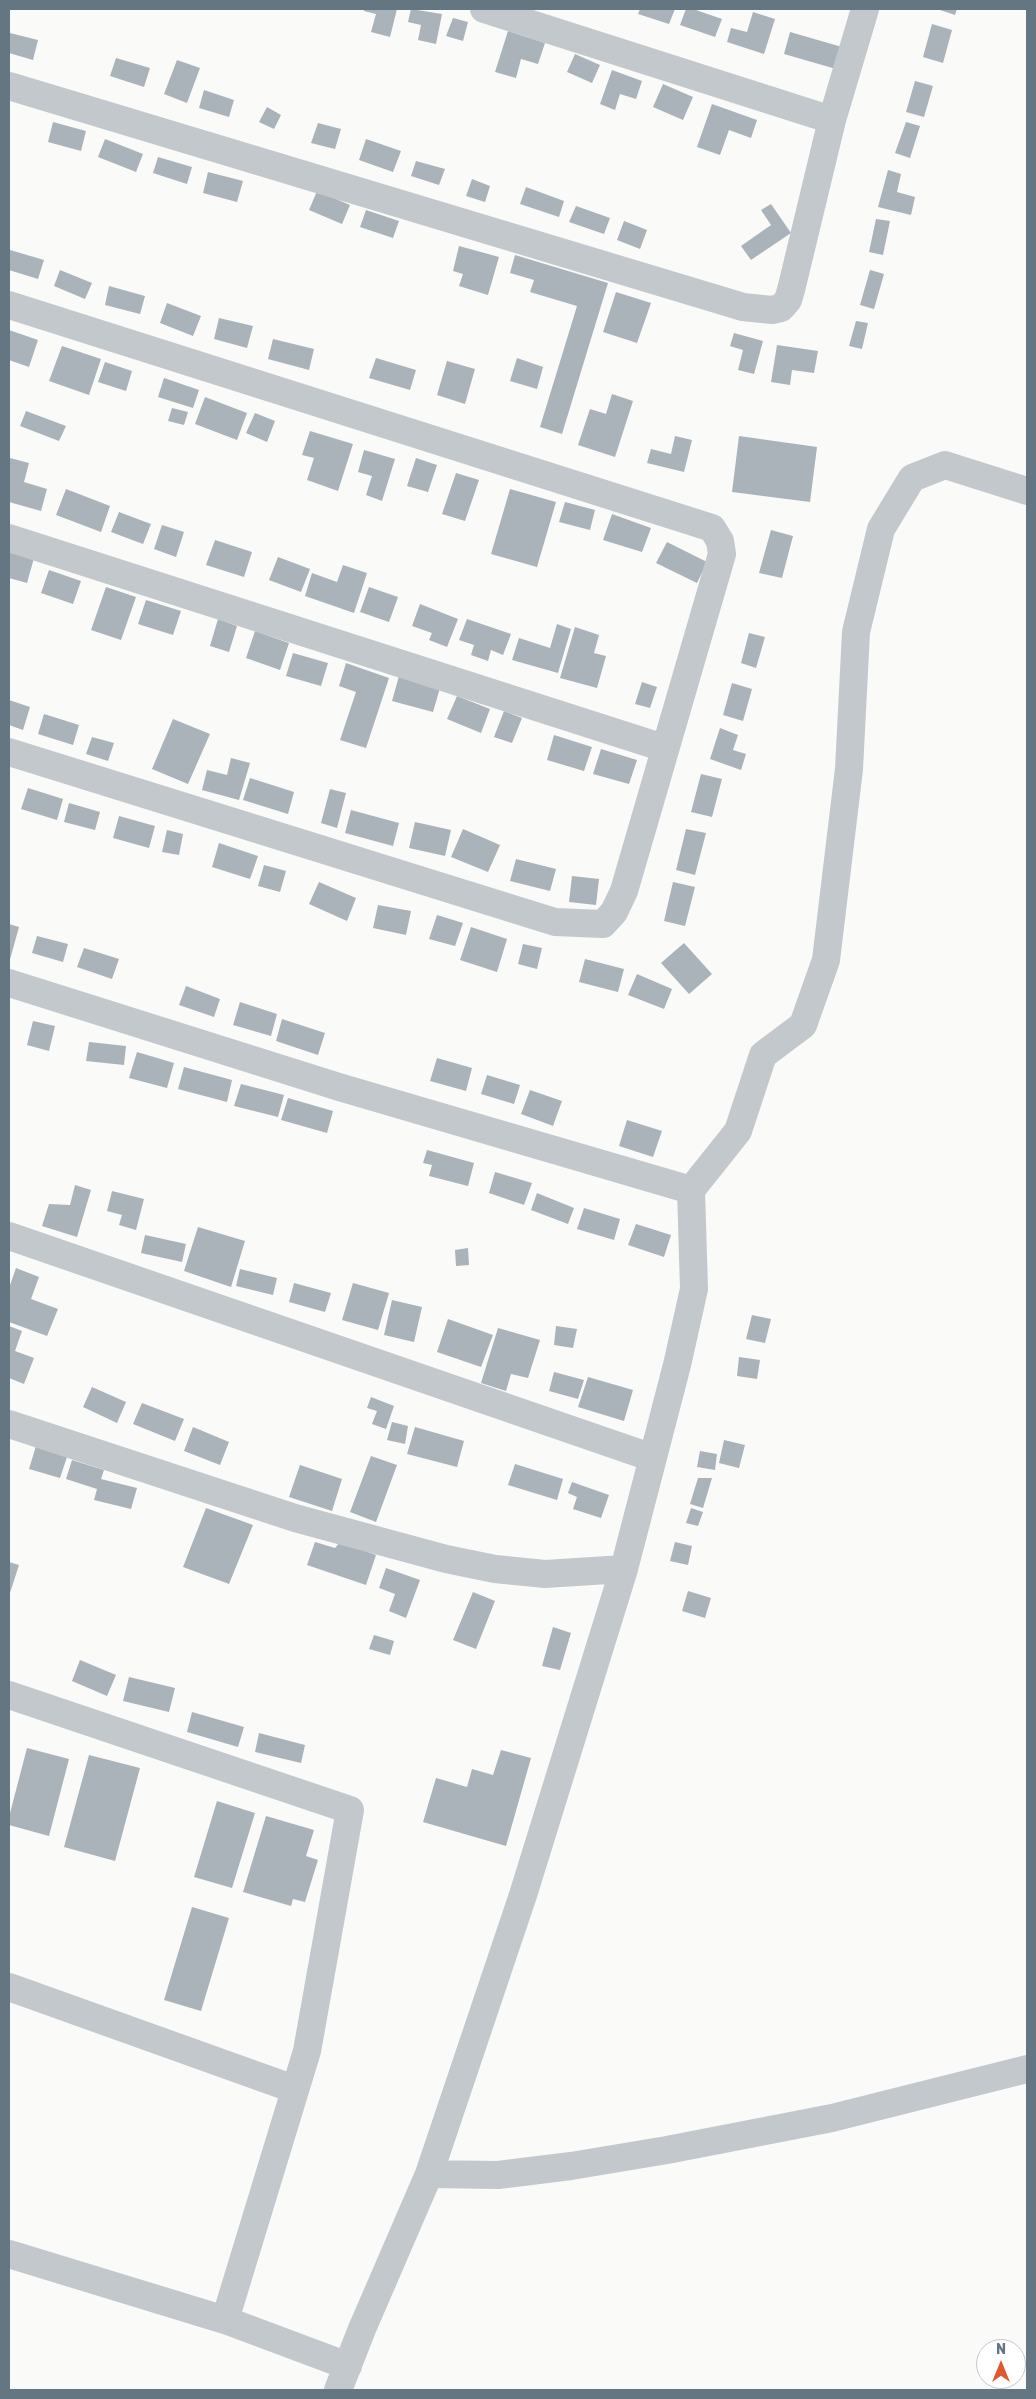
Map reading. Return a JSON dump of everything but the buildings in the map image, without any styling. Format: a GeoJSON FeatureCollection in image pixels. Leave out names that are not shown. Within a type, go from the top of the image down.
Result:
{"type":"FeatureCollection","features":[{"type":"Feature","properties":{"kind":"street"},"geometry":{"type":"LineString","coordinates":[[484,9],[832,120]]}},
{"type":"Feature","properties":{"kind":"street"},"geometry":{"type":"LineString","coordinates":[[9,86],[743,307],[765,310],[781,308],[788,300],[792,290],[832,120],[865,9]]}},
{"type":"Feature","properties":{"kind":"street"},"geometry":{"type":"LineString","coordinates":[[9,305],[712,528],[720,541],[722,554],[664,748],[624,891],[614,912],[603,924],[580,924],[546,919],[9,752]]}},
{"type":"Feature","properties":{"kind":"street"},"geometry":{"type":"LineString","coordinates":[[9,2254],[225,2320],[343,2378],[429,2174],[523,1895],[624,1570],[694,1288],[691,1190],[738,1131],[763,1055],[803,1025],[826,960],[849,768],[856,632],[881,530],[912,478],[944,465],[1027,491]]}},
{"type":"Feature","properties":{"kind":"street"},"geometry":{"type":"LineString","coordinates":[[9,538],[664,748]]}},
{"type":"Feature","properties":{"kind":"street"},"geometry":{"type":"LineString","coordinates":[[9,984],[330,1084],[691,1190]]}},
{"type":"Feature","properties":{"kind":"street"},"geometry":{"type":"LineString","coordinates":[[9,1236],[653,1458]]}},
{"type":"Feature","properties":{"kind":"street"},"geometry":{"type":"LineString","coordinates":[[9,1424],[296,1518],[446,1559],[496,1569],[545,1574],[624,1570]]}},
{"type":"Feature","properties":{"kind":"street"},"geometry":{"type":"LineString","coordinates":[[9,1695],[350,1810],[307,2051],[225,2320]]}},
{"type":"Feature","properties":{"kind":"street"},"geometry":{"type":"LineString","coordinates":[[9,1987],[294,2089]]}},
{"type":"Feature","properties":{"kind":"street"},"geometry":{"type":"LineString","coordinates":[[429,2174],[498,2175],[571,2166],[667,2150],[832,2118],[1027,2069]]}}]}
